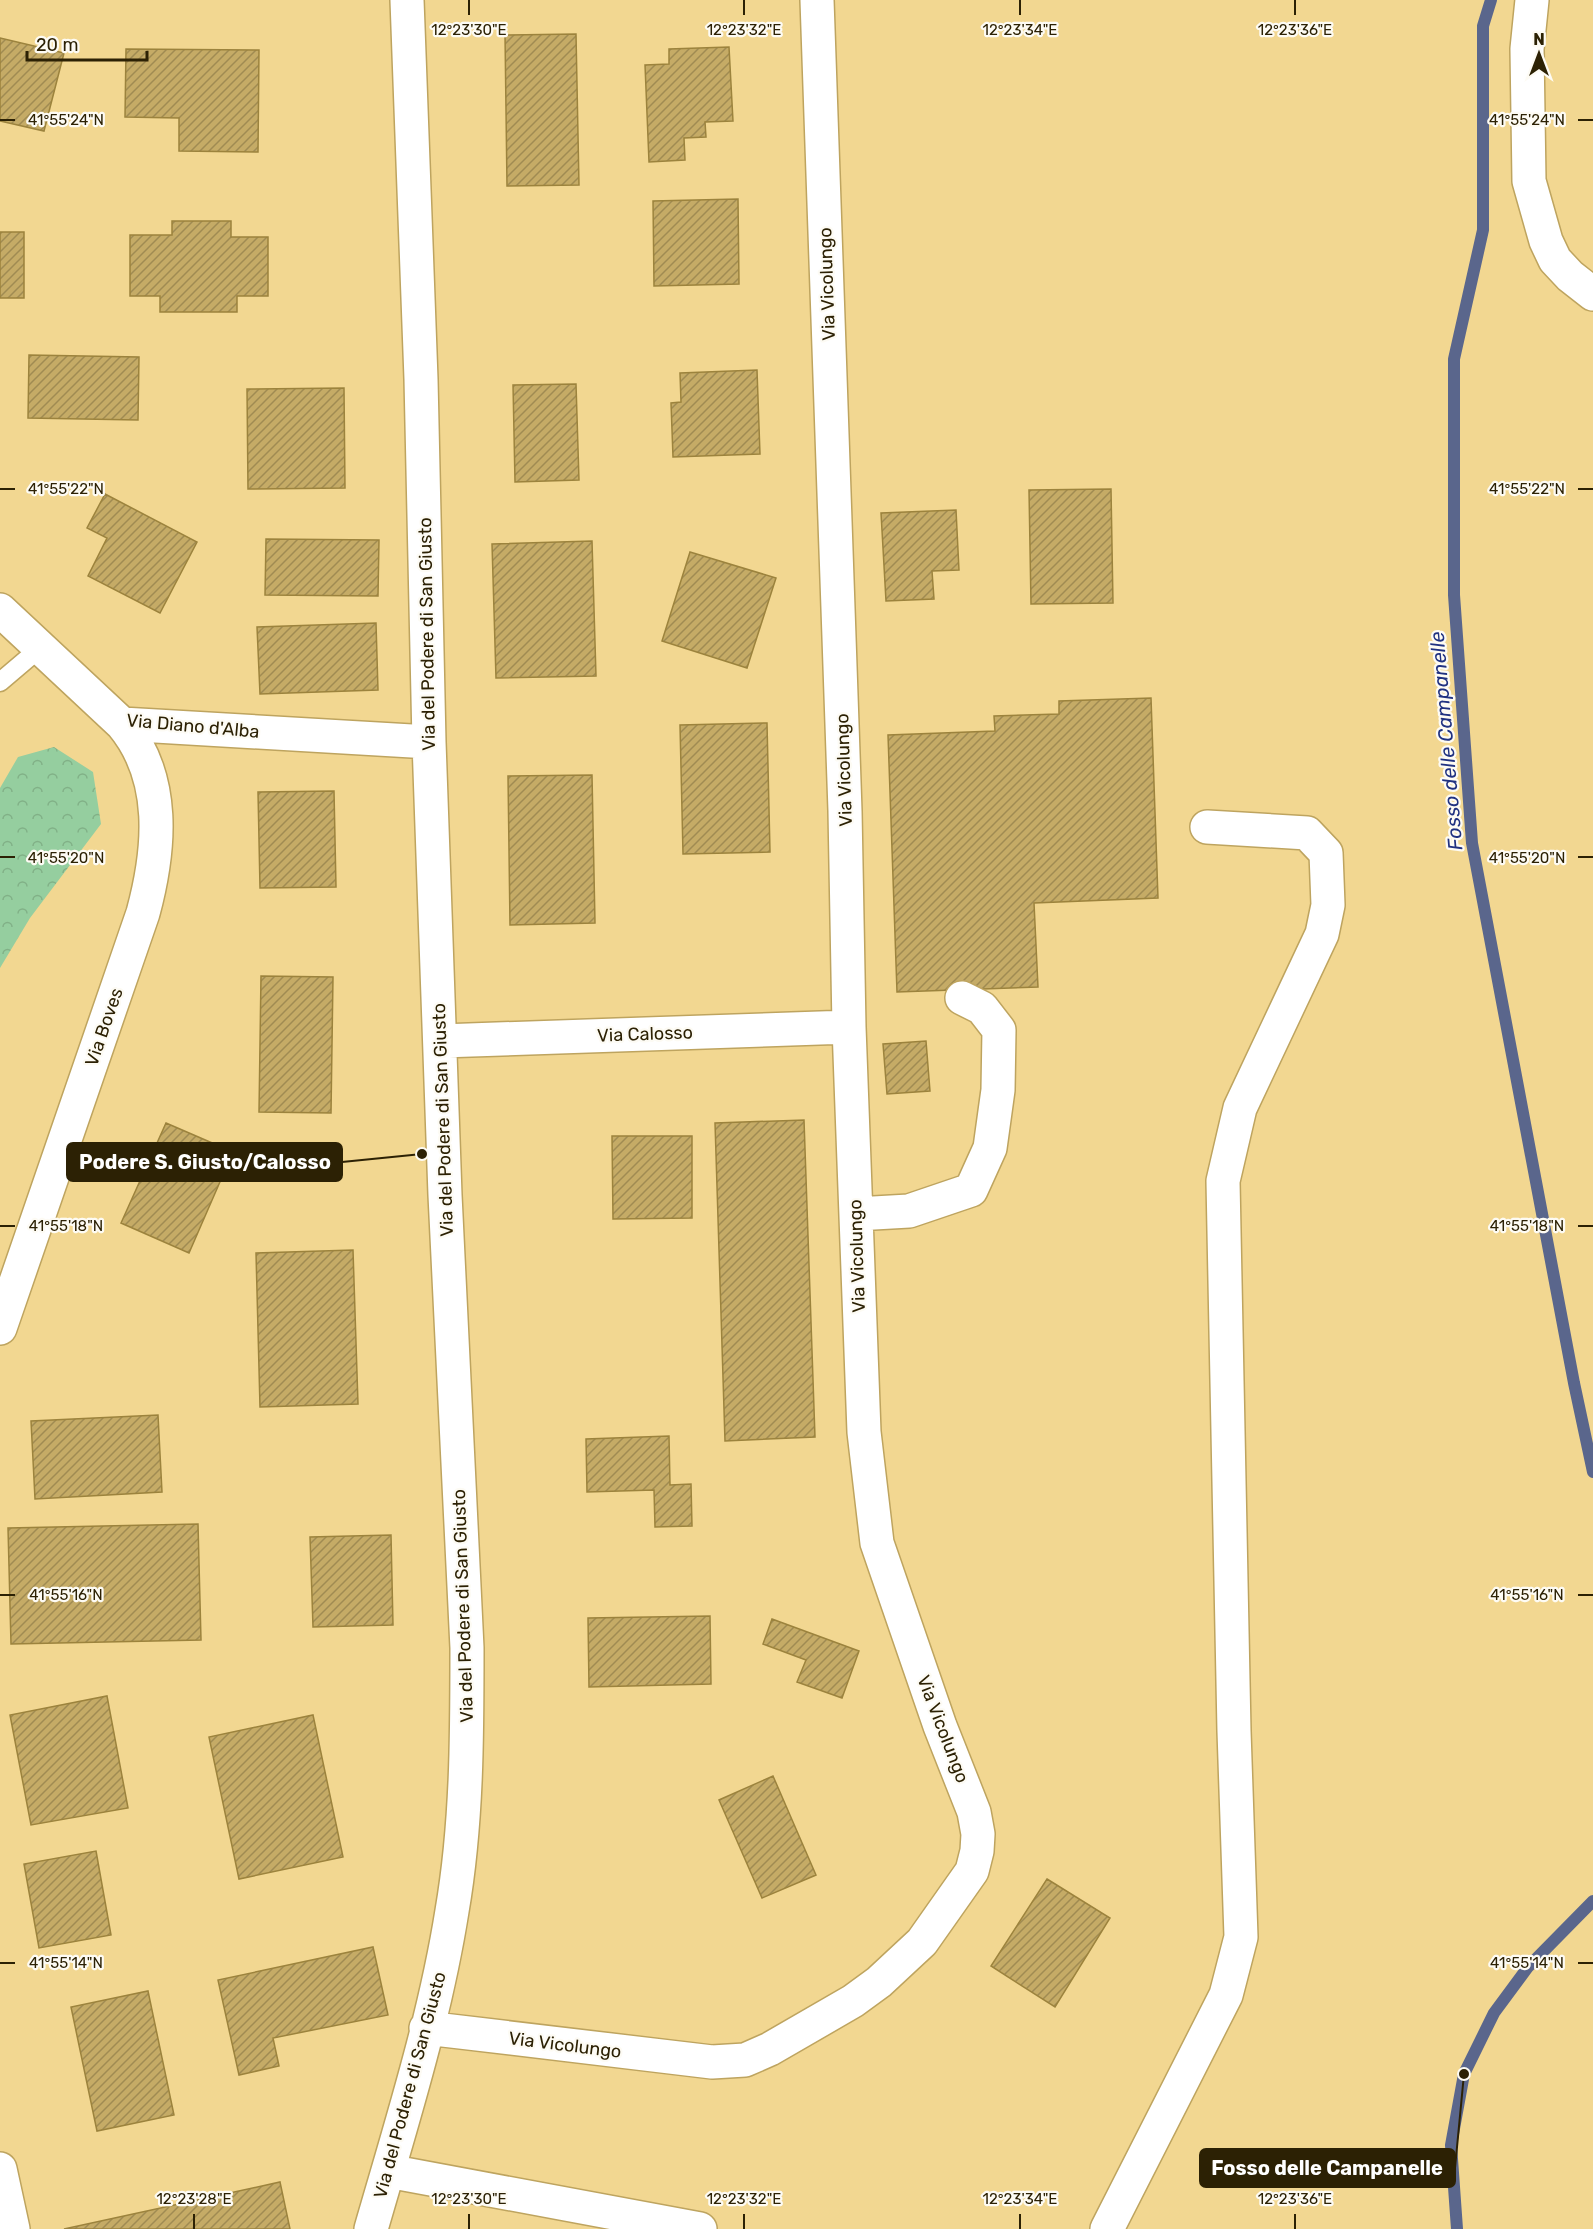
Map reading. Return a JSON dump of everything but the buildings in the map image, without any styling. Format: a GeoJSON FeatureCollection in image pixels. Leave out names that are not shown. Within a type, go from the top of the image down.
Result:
{"type":"FeatureCollection","features":[{"type":"Feature","properties":{"kind":"street","name":"Via del Podere di San Giusto"},"geometry":{"type":"LineString","coordinates":[[371,2229],[446,1948],[458,1875],[465,1793],[467,1703],[466,1636],[445,1195],[429,742],[421,379],[407,0]]}},
{"type":"Feature","properties":{"kind":"street","name":"Via Vicolungo"},"geometry":{"type":"LineString","coordinates":[[426,2028],[712,2062],[745,2060],[811,2026],[879,1982],[922,1942],[972,1871],[977,1851],[978,1834],[974,1812],[940,1726],[877,1543],[864,1432],[817,0]]}},
{"type":"Feature","properties":{"kind":"street"},"geometry":{"type":"LineString","coordinates":[[1532,0],[1527,49],[1529,182],[1540,223],[1555,260],[1570,276],[1593,294]]}},
{"type":"Feature","properties":{"kind":"street","name":"Via Diano d'Alba"},"geometry":{"type":"LineString","coordinates":[[0,610],[123,724],[429,742]]}},
{"type":"Feature","properties":{"kind":"street","name":"Via Boves"},"geometry":{"type":"LineString","coordinates":[[0,1328],[143,913],[153,876],[156,834],[153,789],[140,749],[123,724]]}},
{"type":"Feature","properties":{"kind":"street"},"geometry":{"type":"LineString","coordinates":[[1107,2229],[1226,1995],[1241,1937],[1233,1707],[1223,1181],[1240,1108],[1322,934],[1329,905],[1326,853],[1307,833],[1207,827]]}},
{"type":"Feature","properties":{"kind":"street"},"geometry":{"type":"LineString","coordinates":[[856,1214],[909,1211],[971,1190],[990,1148],[999,1090],[999,1030],[982,1008],[962,998]]}},
{"type":"Feature","properties":{"kind":"street","name":"Via Calosso"},"geometry":{"type":"LineString","coordinates":[[441,1041],[849,1027]]}},
{"type":"Feature","properties":{"kind":"street"},"geometry":{"type":"LineString","coordinates":[[0,2169],[12,2229]]}},
{"type":"Feature","properties":{"kind":"street"},"geometry":{"type":"LineString","coordinates":[[388,2171],[700,2229]]}},
{"type":"Feature","properties":{"kind":"lane"},"geometry":{"type":"LineString","coordinates":[[0,682],[40,648]]}},
{"type":"Feature","properties":{"kind":"green space"},"geometry":{"type":"Polygon","coordinates":[[[54,747],[93,772],[101,824],[30,918],[0,968],[0,788],[18,757],[54,747]]]}},
{"type":"Feature","properties":{"kind":"waterway","name":"Fosso delle Campanelle"},"geometry":{"type":"LineString","coordinates":[[1491,0],[1483,26],[1483,230],[1454,359],[1454,595],[1472,843],[1574,1383],[1593,1472]]}},
{"type":"Feature","properties":{"kind":"waterway","name":"Fosso delle Campanelle"},"geometry":{"type":"LineString","coordinates":[[1457,2229],[1451,2145],[1464,2074],[1494,2013],[1528,1967],[1593,1901]]}},
{"type":"Feature","properties":{"kind":"place","name":"Podere S. Giusto/Calosso"},"geometry":{"type":"Point","coordinates":[422,1154]}},
{"type":"Feature","properties":{"kind":"place","name":"Fosso delle Campanelle"},"geometry":{"type":"Point","coordinates":[1464,2074]}}]}
